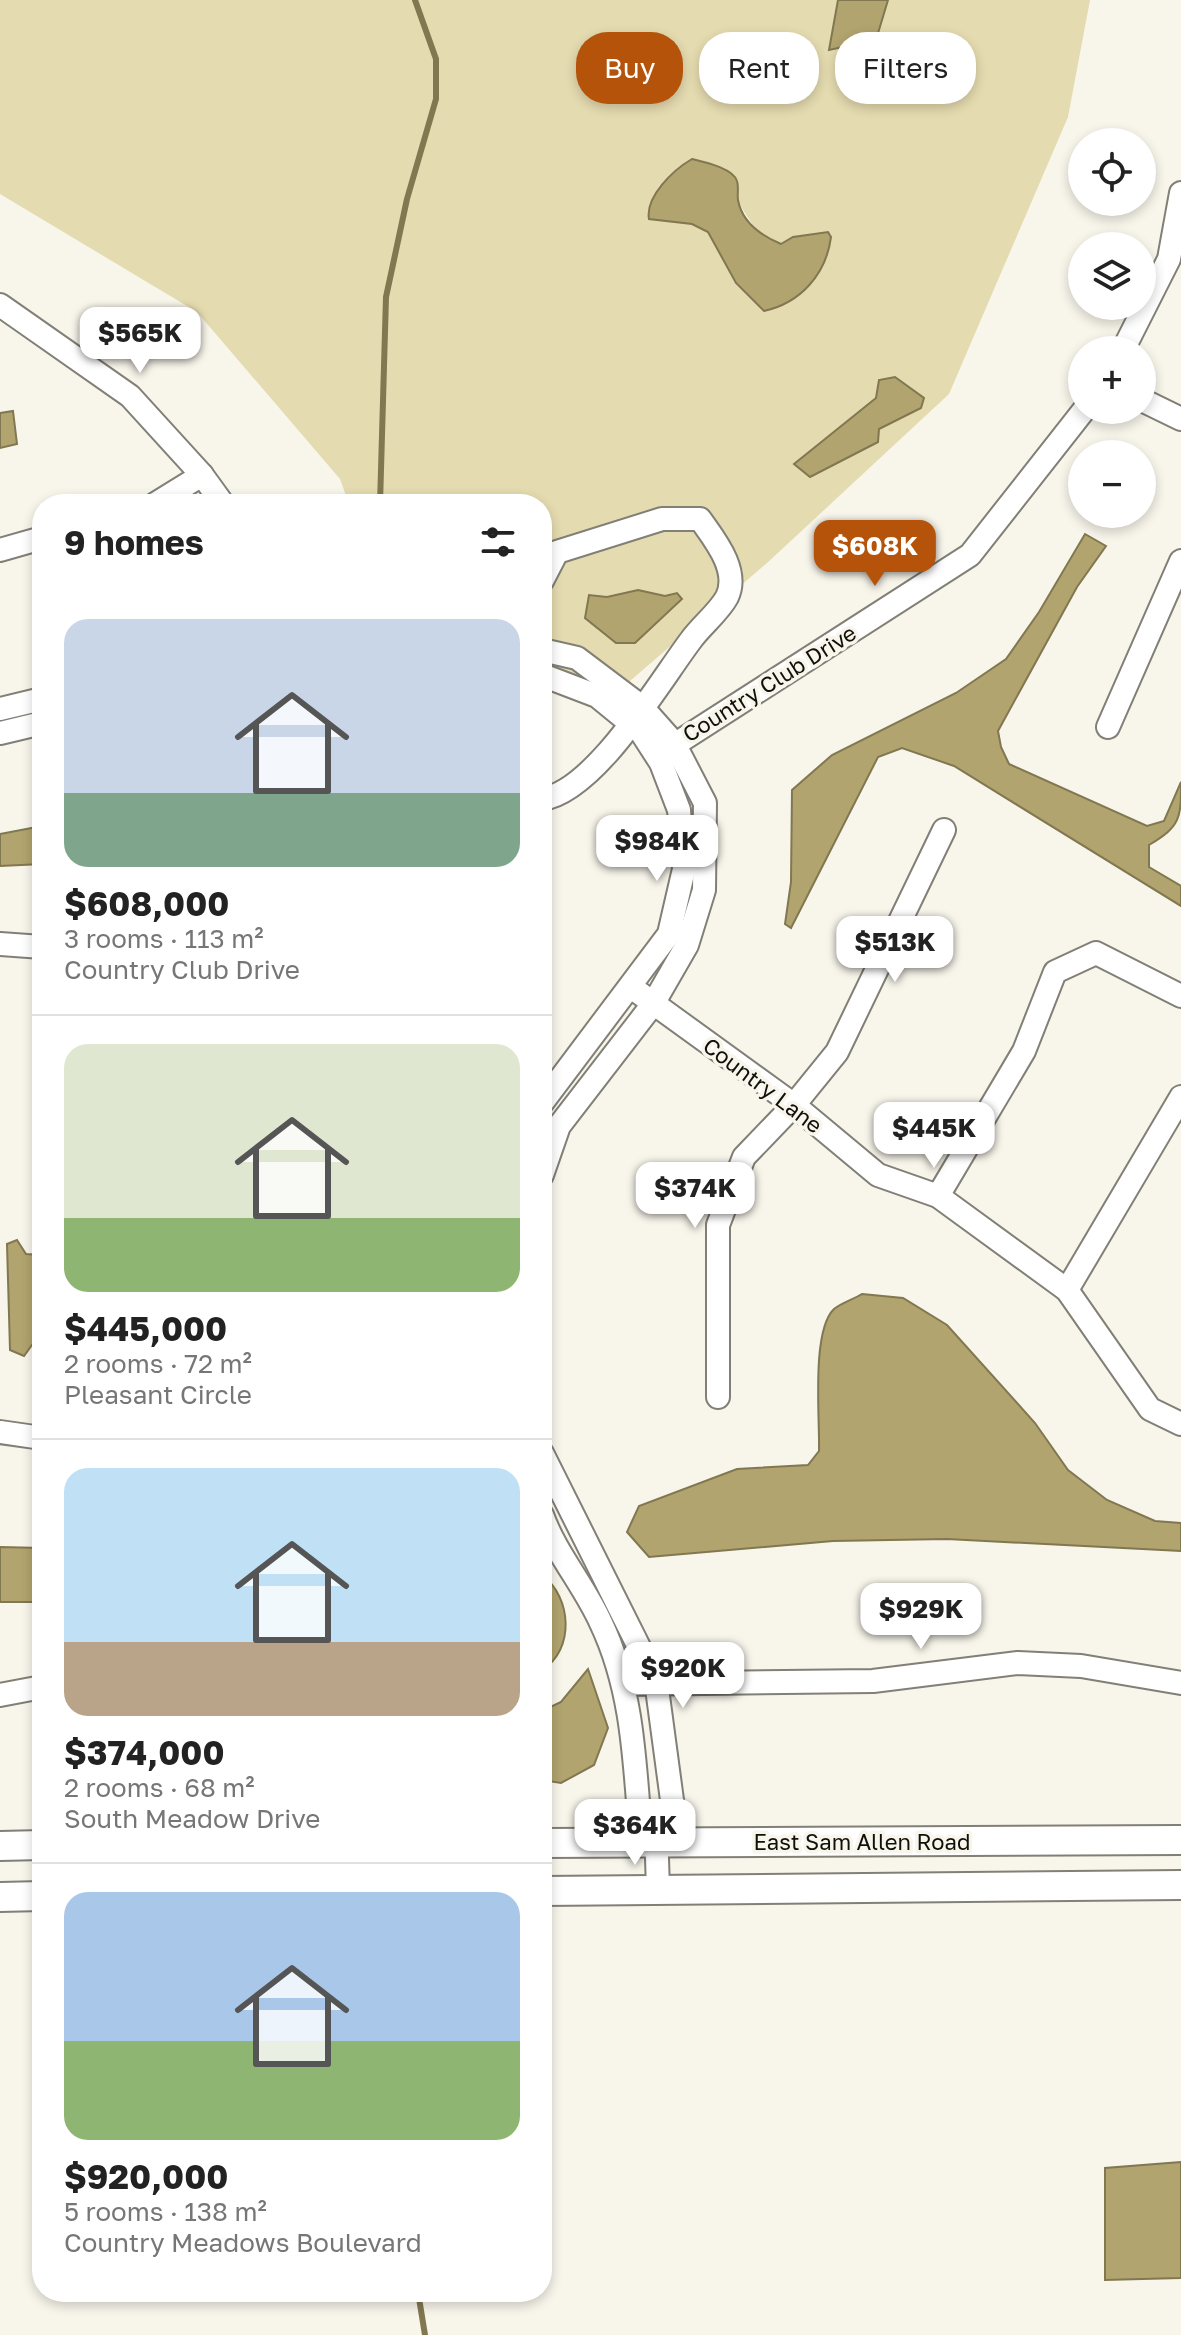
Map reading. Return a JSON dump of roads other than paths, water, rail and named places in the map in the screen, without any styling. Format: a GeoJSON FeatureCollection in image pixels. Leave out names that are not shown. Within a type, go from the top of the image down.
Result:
{"type":"FeatureCollection","features":[{"type":"Feature","properties":{"kind":"main road","name":"East Sam Allen Road"},"geometry":{"type":"LineString","coordinates":[[552,1842],[656,1834],[1181,1840]]}},
{"type":"Feature","properties":{"kind":"main road"},"geometry":{"type":"LineString","coordinates":[[0,1846],[32,1845]]}},
{"type":"Feature","properties":{"kind":"main road"},"geometry":{"type":"LineString","coordinates":[[552,1891],[1181,1885]]}},
{"type":"Feature","properties":{"kind":"main road"},"geometry":{"type":"LineString","coordinates":[[0,1897],[32,1896]]}},
{"type":"Feature","properties":{"kind":"street"},"geometry":{"type":"LineString","coordinates":[[1130,336],[1169,259],[1181,193]]}},
{"type":"Feature","properties":{"kind":"street"},"geometry":{"type":"LineString","coordinates":[[0,305],[130,396],[216,494]]}},
{"type":"Feature","properties":{"kind":"street"},"geometry":{"type":"LineString","coordinates":[[1156,407],[1181,419]]}},
{"type":"Feature","properties":{"kind":"street","name":"Country Club Drive"},"geometry":{"type":"LineString","coordinates":[[665,750],[970,555],[1073,424]]}},
{"type":"Feature","properties":{"kind":"street"},"geometry":{"type":"LineString","coordinates":[[171,494],[202,475]]}},
{"type":"Feature","properties":{"kind":"street"},"geometry":{"type":"LineString","coordinates":[[552,562],[557,552],[662,519],[700,519],[727,556],[728,595],[616,745],[571,786],[552,795]]}},
{"type":"Feature","properties":{"kind":"street"},"geometry":{"type":"LineString","coordinates":[[0,550],[32,541]]}},
{"type":"Feature","properties":{"kind":"street"},"geometry":{"type":"LineString","coordinates":[[1108,727],[1181,561]]}},
{"type":"Feature","properties":{"kind":"street"},"geometry":{"type":"LineString","coordinates":[[552,652],[577,658],[637,715],[705,803],[704,890],[687,945],[653,1004],[559,1126],[552,1146]]}},
{"type":"Feature","properties":{"kind":"street"},"geometry":{"type":"LineString","coordinates":[[552,679],[637,715]]}},
{"type":"Feature","properties":{"kind":"street"},"geometry":{"type":"LineString","coordinates":[[0,709],[32,701]]}},
{"type":"Feature","properties":{"kind":"street"},"geometry":{"type":"LineString","coordinates":[[0,733],[32,725]]}},
{"type":"Feature","properties":{"kind":"street"},"geometry":{"type":"LineString","coordinates":[[552,1090],[669,934],[684,869],[679,810],[665,750]]}},
{"type":"Feature","properties":{"kind":"street"},"geometry":{"type":"LineString","coordinates":[[718,1397],[718,1225],[744,1157],[794,1105],[837,1052],[944,830]]}},
{"type":"Feature","properties":{"kind":"street"},"geometry":{"type":"LineString","coordinates":[[0,944],[32,946]]}},
{"type":"Feature","properties":{"kind":"street"},"geometry":{"type":"LineString","coordinates":[[938,1196],[1024,1051],[1055,972],[1096,953],[1181,996]]}},
{"type":"Feature","properties":{"kind":"street","name":"Country Lane"},"geometry":{"type":"LineString","coordinates":[[631,987],[794,1105],[878,1175],[938,1196],[1067,1290],[1150,1409],[1181,1424]]}},
{"type":"Feature","properties":{"kind":"street"},"geometry":{"type":"LineString","coordinates":[[1067,1290],[1181,1097]]}},
{"type":"Feature","properties":{"kind":"street"},"geometry":{"type":"LineString","coordinates":[[0,1432],[32,1437]]}},
{"type":"Feature","properties":{"kind":"street"},"geometry":{"type":"LineString","coordinates":[[552,1473],[601,1573],[625,1684],[639,1815],[656,1834],[658,1890]]}},
{"type":"Feature","properties":{"kind":"street"},"geometry":{"type":"LineString","coordinates":[[552,1540],[579,1585],[610,1617],[656,1681],[674,1815],[656,1834]]}},
{"type":"Feature","properties":{"kind":"street"},"geometry":{"type":"LineString","coordinates":[[579,1585],[601,1573]]}},
{"type":"Feature","properties":{"kind":"street"},"geometry":{"type":"LineString","coordinates":[[625,1684],[656,1681],[873,1681],[1018,1663],[1081,1666],[1181,1683]]}},
{"type":"Feature","properties":{"kind":"street"},"geometry":{"type":"LineString","coordinates":[[0,1695],[32,1689]]}},
{"type":"Feature","properties":{"kind":"street"},"geometry":{"type":"LineString","coordinates":[[634,1747],[664,1744]]}},
{"type":"Feature","properties":{"kind":"waterway"},"geometry":{"type":"LineString","coordinates":[[380,494],[386,297],[407,199],[436,99],[436,59],[415,0]]}},
{"type":"Feature","properties":{"kind":"waterway"},"geometry":{"type":"LineString","coordinates":[[420,2302],[425,2335]]}}]}
